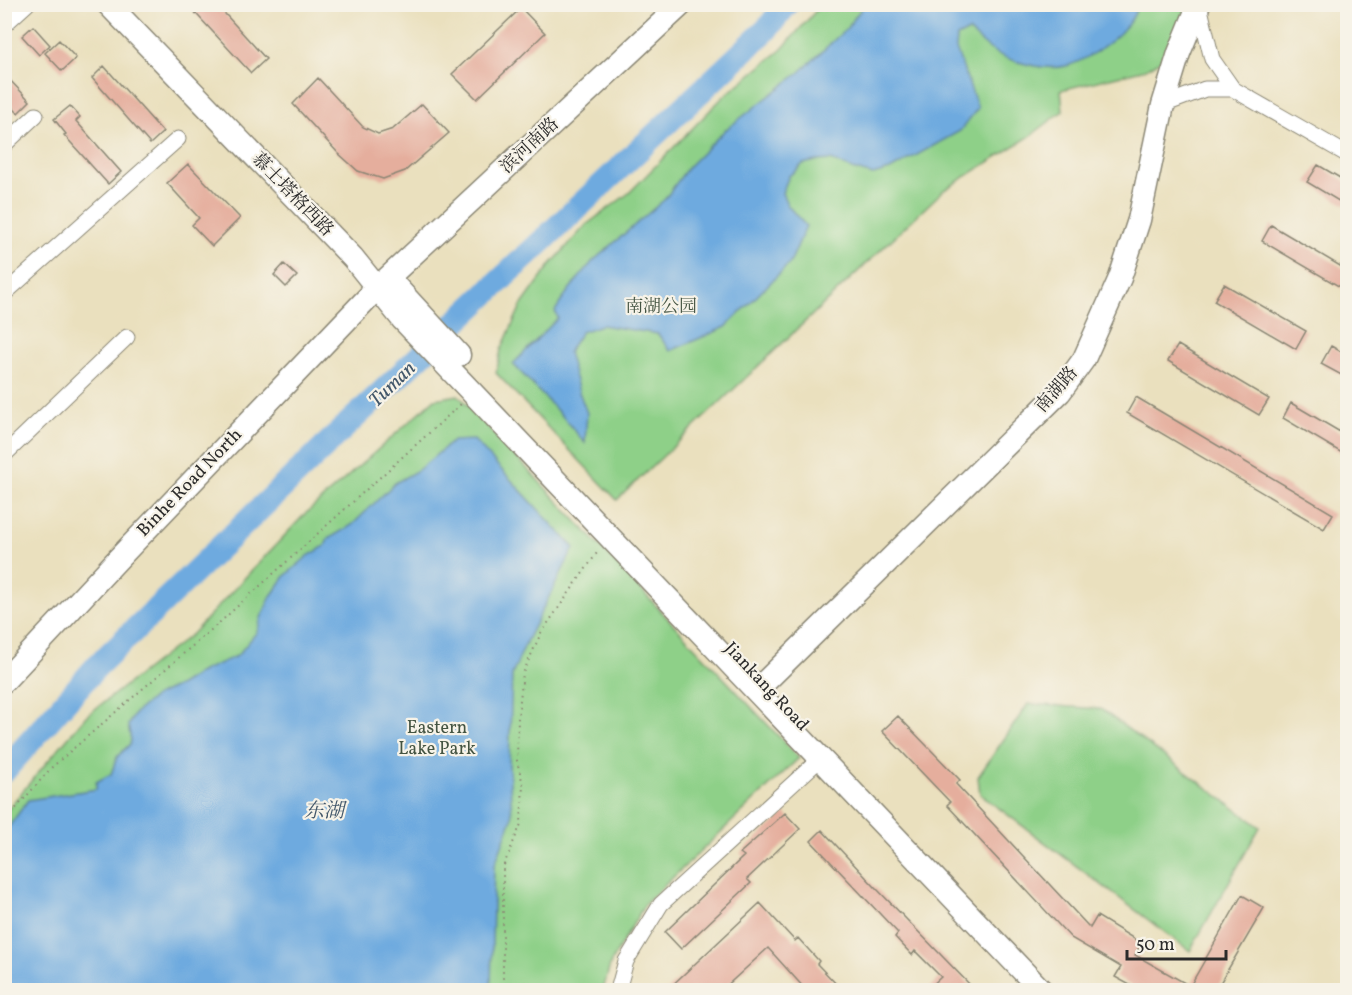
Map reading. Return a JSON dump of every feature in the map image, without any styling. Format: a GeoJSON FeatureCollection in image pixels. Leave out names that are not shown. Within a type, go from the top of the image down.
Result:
{"type":"FeatureCollection","features":[{"type":"Feature","properties":{"kind":"main road","name":"慕士塔格西路"},"geometry":{"type":"LineString","coordinates":[[108,4],[353,258],[383,282]]}},
{"type":"Feature","properties":{"kind":"main road","name":"慕士塔格西路"},"geometry":{"type":"LineString","coordinates":[[124,4],[383,282],[409,315],[475,387]]}},
{"type":"Feature","properties":{"kind":"main road","name":"滨河南路"},"geometry":{"type":"LineString","coordinates":[[383,282],[682,4]]}},
{"type":"Feature","properties":{"kind":"main road","name":"南湖路"},"geometry":{"type":"LineString","coordinates":[[763,684],[1060,392],[1084,359],[1120,278],[1139,220],[1163,105],[1179,53],[1199,5]]}},
{"type":"Feature","properties":{"kind":"main road","name":"Binhe Road North"},"geometry":{"type":"LineString","coordinates":[[4,681],[383,282]]}},
{"type":"Feature","properties":{"kind":"main road","name":"Jiankang Road"},"geometry":{"type":"LineString","coordinates":[[475,387],[602,513],[1057,990]]}},
{"type":"Feature","properties":{"kind":"main road","name":"Jiankang Road"},"geometry":{"type":"LineString","coordinates":[[475,387],[609,536],[1041,990]]}},
{"type":"Feature","properties":{"kind":"street"},"geometry":{"type":"LineString","coordinates":[[4,26],[27,4]]}},
{"type":"Feature","properties":{"kind":"street"},"geometry":{"type":"LineString","coordinates":[[1199,5],[1212,59],[1233,89],[1347,155]]}},
{"type":"Feature","properties":{"kind":"street"},"geometry":{"type":"LineString","coordinates":[[1163,105],[1205,89],[1233,89]]}},
{"type":"Feature","properties":{"kind":"street"},"geometry":{"type":"LineString","coordinates":[[4,145],[36,115]]}},
{"type":"Feature","properties":{"kind":"street"},"geometry":{"type":"LineString","coordinates":[[4,294],[178,139]]}},
{"type":"Feature","properties":{"kind":"street"},"geometry":{"type":"LineString","coordinates":[[4,456],[127,338]]}},
{"type":"Feature","properties":{"kind":"street"},"geometry":{"type":"LineString","coordinates":[[618,990],[626,961],[661,904],[820,759]]}},
{"type":"Feature","properties":{"kind":"path"},"geometry":{"type":"LineString","coordinates":[[4,822],[52,767],[219,623],[475,387]]}},
{"type":"Feature","properties":{"kind":"path"},"geometry":{"type":"LineString","coordinates":[[499,990],[503,981],[503,867],[521,824],[524,784],[518,761],[518,718],[523,673],[541,633],[609,536]]}},
{"type":"Feature","properties":{"kind":"green space","name":"南湖公园"},"geometry":{"type":"Polygon","coordinates":[[[821,5],[1188,5],[1165,58],[1146,69],[1061,90],[1063,111],[1029,137],[944,190],[617,500],[496,373],[501,350],[521,306],[552,263],[586,225],[629,193],[723,97],[781,50],[821,5]]]}},
{"type":"Feature","properties":{"kind":"green space","name":"东湖"},"geometry":{"type":"Polygon","coordinates":[[[458,395],[799,758],[645,904],[611,962],[603,990],[5,990],[5,812],[86,716],[192,634],[304,515],[435,399],[458,395]]]}},
{"type":"Feature","properties":{"kind":"green space"},"geometry":{"type":"Polygon","coordinates":[[[1028,704],[1101,709],[1260,827],[1190,951],[980,794],[978,777],[1028,704]]]}},
{"type":"Feature","properties":{"kind":"water"},"geometry":{"type":"Polygon","coordinates":[[[864,5],[1137,5],[1131,20],[1115,38],[1090,56],[1066,66],[1038,66],[1006,58],[990,49],[969,31],[957,37],[956,49],[978,108],[960,131],[890,170],[873,175],[831,160],[803,164],[789,176],[782,193],[788,206],[806,226],[790,263],[726,327],[670,351],[658,334],[601,325],[581,332],[568,352],[587,413],[585,443],[513,364],[558,318],[555,311],[593,261],[665,199],[688,167],[724,131],[799,73],[847,28],[864,5]]]}},
{"type":"Feature","properties":{"kind":"water","name":"东湖"},"geometry":{"type":"Polygon","coordinates":[[[474,440],[574,548],[527,640],[512,675],[509,765],[512,818],[494,867],[491,986],[489,990],[5,990],[5,832],[28,800],[96,789],[96,782],[111,774],[117,757],[130,744],[128,725],[136,712],[156,696],[202,671],[237,656],[257,632],[271,596],[286,575],[308,556],[325,546],[328,539],[352,525],[395,483],[418,470],[453,441],[474,440]]]}},
{"type":"Feature","properties":{"kind":"building"},"geometry":{"type":"Polygon","coordinates":[[[187,4],[216,4],[266,59],[251,73],[187,4]]]}},
{"type":"Feature","properties":{"kind":"building"},"geometry":{"type":"Polygon","coordinates":[[[521,8],[545,33],[477,99],[452,74],[521,8]]]}},
{"type":"Feature","properties":{"kind":"building"},"geometry":{"type":"Polygon","coordinates":[[[33,26],[50,45],[39,55],[22,36],[33,26]]]}},
{"type":"Feature","properties":{"kind":"building"},"geometry":{"type":"Polygon","coordinates":[[[59,40],[76,58],[62,71],[45,53],[59,40]]]}},
{"type":"Feature","properties":{"kind":"building"},"geometry":{"type":"Polygon","coordinates":[[[104,66],[163,132],[150,144],[92,78],[104,66]]]}},
{"type":"Feature","properties":{"kind":"building"},"geometry":{"type":"Polygon","coordinates":[[[4,74],[30,101],[18,113],[4,99],[4,74]]]}},
{"type":"Feature","properties":{"kind":"building"},"geometry":{"type":"Polygon","coordinates":[[[318,78],[363,127],[378,134],[393,129],[422,104],[449,133],[405,171],[383,179],[358,171],[338,153],[293,104],[318,78]]]}},
{"type":"Feature","properties":{"kind":"building"},"geometry":{"type":"Polygon","coordinates":[[[70,106],[80,117],[76,121],[121,172],[108,184],[64,135],[66,134],[54,119],[70,106]]]}},
{"type":"Feature","properties":{"kind":"building"},"geometry":{"type":"Polygon","coordinates":[[[188,164],[240,218],[212,246],[192,225],[199,218],[167,183],[188,164]]]}},
{"type":"Feature","properties":{"kind":"building"},"geometry":{"type":"Polygon","coordinates":[[[1318,165],[1347,182],[1347,206],[1307,182],[1318,165]]]}},
{"type":"Feature","properties":{"kind":"building"},"geometry":{"type":"Polygon","coordinates":[[[1271,225],[1347,270],[1347,291],[1262,241],[1271,225]]]}},
{"type":"Feature","properties":{"kind":"building"},"geometry":{"type":"Polygon","coordinates":[[[284,264],[297,276],[286,287],[274,275],[284,264]]]}},
{"type":"Feature","properties":{"kind":"building"},"geometry":{"type":"Polygon","coordinates":[[[1224,284],[1306,331],[1296,349],[1214,301],[1224,284]]]}},
{"type":"Feature","properties":{"kind":"building"},"geometry":{"type":"Polygon","coordinates":[[[1178,345],[1269,399],[1259,415],[1168,361],[1178,345]]]}},
{"type":"Feature","properties":{"kind":"building"},"geometry":{"type":"Polygon","coordinates":[[[1331,346],[1347,355],[1347,378],[1321,364],[1331,346]]]}},
{"type":"Feature","properties":{"kind":"building"},"geometry":{"type":"Polygon","coordinates":[[[1136,397],[1333,514],[1324,529],[1127,413],[1136,397]]]}},
{"type":"Feature","properties":{"kind":"building"},"geometry":{"type":"Polygon","coordinates":[[[1291,403],[1347,436],[1347,456],[1283,418],[1291,403]]]}},
{"type":"Feature","properties":{"kind":"building"},"geometry":{"type":"Polygon","coordinates":[[[898,716],[960,780],[956,784],[1090,928],[1097,916],[1141,943],[1135,955],[1190,986],[1242,895],[1264,908],[1216,990],[1139,990],[1115,977],[1121,967],[1071,938],[947,805],[950,802],[882,731],[898,716]]]}},
{"type":"Feature","properties":{"kind":"building"},"geometry":{"type":"Polygon","coordinates":[[[785,813],[800,829],[747,879],[751,883],[681,949],[665,932],[744,856],[740,853],[785,813]]]}},
{"type":"Feature","properties":{"kind":"building"},"geometry":{"type":"Polygon","coordinates":[[[822,830],[975,990],[927,990],[941,977],[915,951],[912,955],[895,937],[898,933],[811,841],[822,830]]]}},
{"type":"Feature","properties":{"kind":"building"},"geometry":{"type":"Polygon","coordinates":[[[760,903],[795,941],[798,938],[819,961],[817,964],[842,990],[806,990],[768,948],[722,990],[667,990],[760,903]]]}},
{"type":"Feature","properties":{"kind":"waterway","name":"Tuman"},"geometry":{"type":"LineString","coordinates":[[4,771],[97,666],[350,422],[766,30],[787,4]]}},
{"type":"Feature","properties":{"kind":"park label","name":"Eastern Lake Park"},"geometry":{"type":"Point","coordinates":[437,738]}}]}
